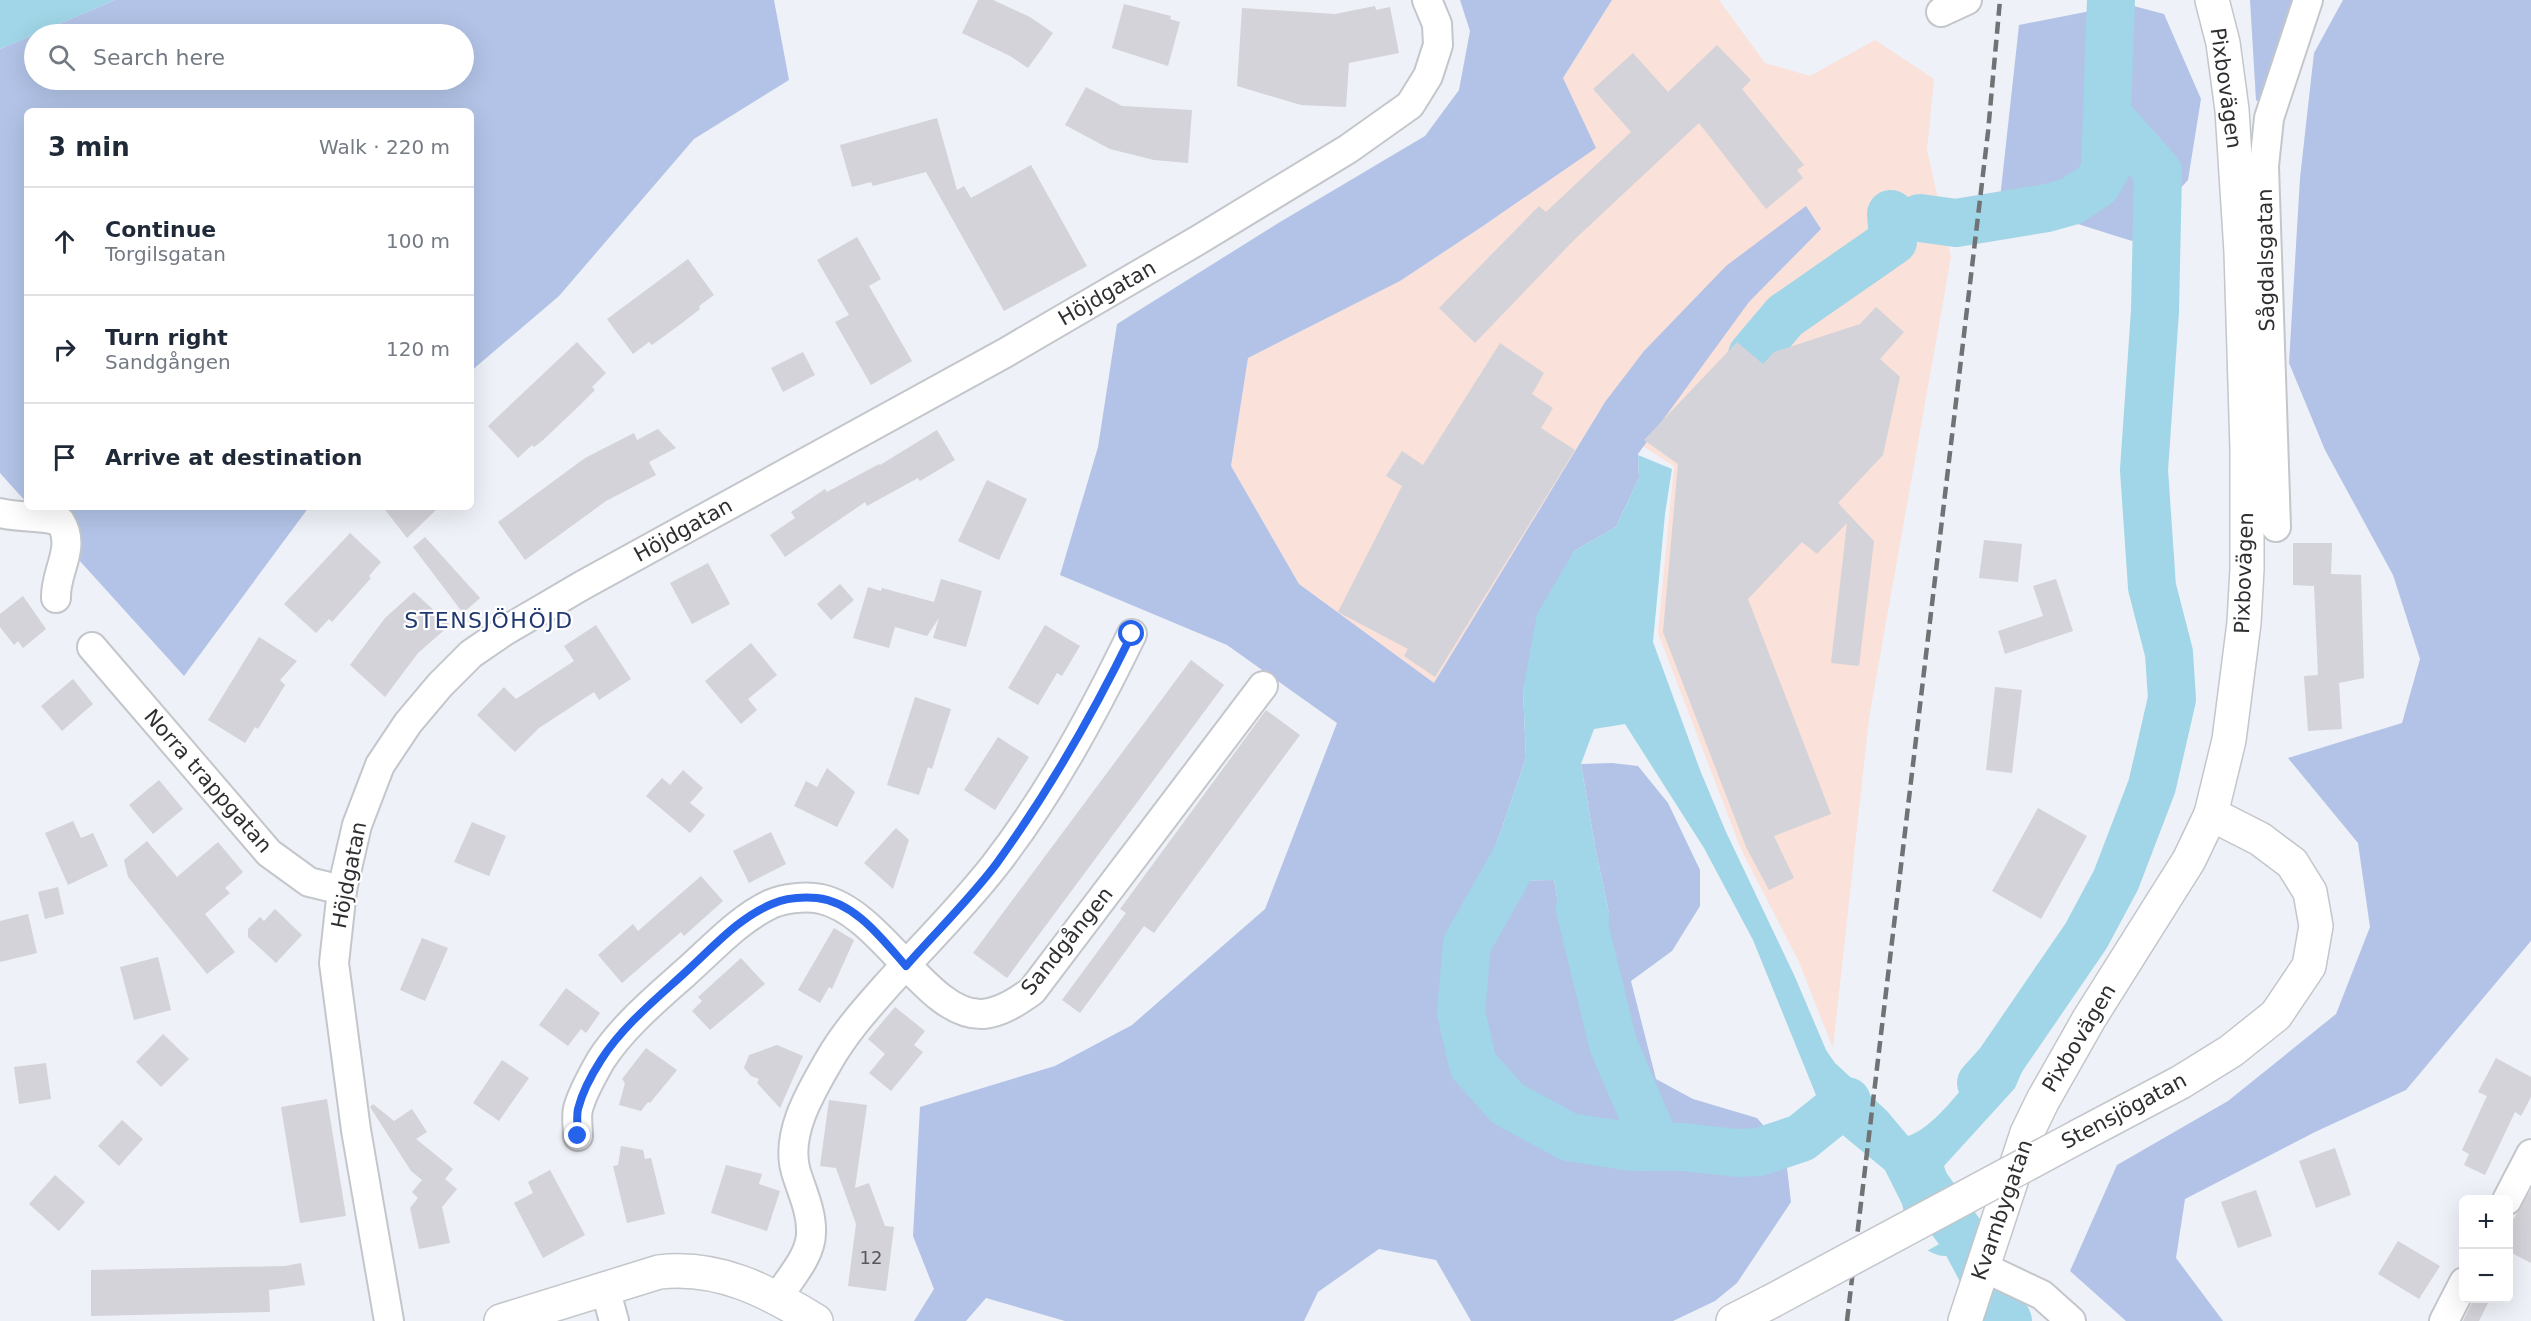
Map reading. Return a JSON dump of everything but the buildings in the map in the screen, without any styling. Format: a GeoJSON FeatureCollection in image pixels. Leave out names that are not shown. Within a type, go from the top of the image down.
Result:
{"type":"FeatureCollection","features":[{"type":"Feature","properties":{"kind":"street","name":"Höjdgatan"},"geometry":{"type":"LineString","coordinates":[[389,1321],[356,1130],[334,963],[342,890],[357,825],[380,765],[408,723],[440,685],[471,654],[503,632],[1005,353],[1210,234],[1348,149],[1410,105],[1428,76],[1438,45],[1437,24],[1427,0]]}},
{"type":"Feature","properties":{"kind":"street"},"geometry":{"type":"LineString","coordinates":[[1941,12],[1967,0]]}},
{"type":"Feature","properties":{"kind":"street","name":"Pixbovägen"},"geometry":{"type":"LineString","coordinates":[[2043,1100],[2089,1019],[2184,869],[2211,814],[2229,740],[2235,703],[2247,569],[2241,252],[2232,110],[2223,43],[2212,0]]}},
{"type":"Feature","properties":{"kind":"street","name":"Sågdalsgatan"},"geometry":{"type":"LineString","coordinates":[[2276,527],[2264,166],[2269,118],[2308,0]]}},
{"type":"Feature","properties":{"kind":"street"},"geometry":{"type":"LineString","coordinates":[[0,513],[17,517],[46,516],[60,521],[66,530],[68,544],[65,562],[56,588],[56,598]]}},
{"type":"Feature","properties":{"kind":"street"},"geometry":{"type":"LineString","coordinates":[[778,1297],[805,1256],[812,1235],[805,1195],[793,1154],[794,1132],[827,1064],[846,1031],[995,864],[1031,813],[1098,704],[1132,634]]}},
{"type":"Feature","properties":{"kind":"street","name":"Norra trappgatan"},"geometry":{"type":"LineString","coordinates":[[92,646],[269,853],[309,882],[342,890]]}},
{"type":"Feature","properties":{"kind":"street","name":"Sandgången"},"geometry":{"type":"LineString","coordinates":[[578,1136],[578,1110],[602,1058],[634,1020],[729,933],[752,915],[774,903],[794,898],[819,898],[840,905],[860,917],[906,966],[951,1005],[968,1012],[983,1014],[1014,1004],[1032,991],[1263,686]]}},
{"type":"Feature","properties":{"kind":"street","name":"Stensjögatan"},"geometry":{"type":"LineString","coordinates":[[1733,1321],[1924,1217],[2181,1082],[2231,1051],[2276,1015],[2309,966],[2316,926],[2310,892],[2292,862],[2260,839],[2211,814]]}},
{"type":"Feature","properties":{"kind":"street","name":"Kvarnbygatan"},"geometry":{"type":"LineString","coordinates":[[1968,1311],[2027,1133],[2043,1100]]}},
{"type":"Feature","properties":{"kind":"street"},"geometry":{"type":"LineString","coordinates":[[2510,1195],[2531,1154]]}},
{"type":"Feature","properties":{"kind":"street"},"geometry":{"type":"LineString","coordinates":[[1986,1258],[2020,1283],[2042,1295],[2071,1321]]}},
{"type":"Feature","properties":{"kind":"street"},"geometry":{"type":"LineString","coordinates":[[501,1321],[659,1272],[695,1270],[748,1284],[778,1297],[816,1321]]}},
{"type":"Feature","properties":{"kind":"street"},"geometry":{"type":"LineString","coordinates":[[605,1288],[614,1321]]}},
{"type":"Feature","properties":{"kind":"street"},"geometry":{"type":"LineString","coordinates":[[2444,1321],[2459,1290]]}},
{"type":"Feature","properties":{"kind":"shaded area"},"geometry":{"type":"Polygon","coordinates":[[[0,0],[115,0],[59,24],[24,24],[24,39],[0,49],[0,0]]]}},
{"type":"Feature","properties":{"kind":"shaded area"},"geometry":{"type":"Polygon","coordinates":[[[115,0],[774,0],[789,80],[694,139],[559,296],[474,368],[474,108],[24,108],[24,500],[0,473],[0,49],[24,39],[24,90],[474,90],[474,24],[59,24],[115,0]]]}},
{"type":"Feature","properties":{"kind":"shaded area"},"geometry":{"type":"Polygon","coordinates":[[[1460,0],[1612,0],[1563,78],[1596,148],[1400,281],[1248,358],[1231,466],[1299,584],[1434,683],[1605,402],[1644,351],[1726,266],[1806,206],[1821,229],[1749,302],[1638,454],[1639,478],[1616,527],[1574,551],[1523,690],[1526,758],[1493,854],[1498,881],[1554,880],[1564,938],[1609,913],[1581,764],[1612,763],[1638,766],[1668,803],[1700,870],[1700,906],[1672,951],[1631,981],[1656,1079],[1693,1099],[1757,1118],[1785,1151],[1791,1202],[1737,1283],[1715,1301],[1673,1321],[1471,1321],[1436,1260],[1379,1249],[1318,1292],[1304,1321],[1065,1321],[986,1298],[966,1321],[914,1321],[934,1289],[913,1236],[920,1107],[1055,1066],[1132,1025],[1265,909],[1337,723],[1227,645],[1060,575],[1098,447],[1117,324],[1280,222],[1425,136],[1459,90],[1470,31],[1460,0]]]}},
{"type":"Feature","properties":{"kind":"shaded area"},"geometry":{"type":"Polygon","coordinates":[[[1612,0],[1719,0],[1765,63],[1810,76],[1875,40],[1934,79],[1927,150],[1951,257],[1869,718],[1833,1048],[1799,962],[1741,849],[1658,633],[1674,466],[1638,443],[1749,302],[1821,229],[1605,402],[1434,683],[1299,584],[1231,466],[1248,358],[1400,281],[1595,148],[1563,78],[1612,0]]]}},
{"type":"Feature","properties":{"kind":"shaded area"},"geometry":{"type":"Polygon","coordinates":[[[2250,0],[2297,0],[2260,103],[2256,100],[2250,0]]]}},
{"type":"Feature","properties":{"kind":"shaded area"},"geometry":{"type":"Polygon","coordinates":[[[2343,0],[2531,0],[2531,941],[2406,1090],[2315,1132],[2185,1199],[2176,1258],[2223,1321],[2126,1321],[2070,1271],[2117,1165],[2228,1101],[2336,1014],[2370,927],[2358,843],[2288,758],[2402,723],[2420,659],[2393,575],[2325,450],[2289,363],[2300,178],[2314,53],[2343,0]]]}},
{"type":"Feature","properties":{"kind":"shaded area"},"geometry":{"type":"Polygon","coordinates":[[[2126,4],[2164,14],[2201,99],[2188,180],[2132,241],[2062,219],[1997,226],[2019,25],[2126,4]]]}},
{"type":"Feature","properties":{"kind":"shaded area"},"geometry":{"type":"Polygon","coordinates":[[[1638,455],[1672,469],[1665,514],[1653,642],[1700,770],[1726,832],[1795,977],[1826,1050],[1835,1063],[1887,1111],[1908,1136],[1921,1130],[1948,1106],[2003,1030],[2040,1029],[2015,1088],[1944,1166],[1967,1236],[1963,1252],[1941,1256],[1911,1239],[1902,1204],[1885,1170],[1834,1128],[1816,1095],[1753,940],[1704,848],[1625,724],[1594,729],[1581,764],[1609,913],[1607,972],[1582,974],[1564,938],[1554,880],[1498,881],[1493,854],[1526,758],[1523,690],[1537,614],[1574,551],[1616,527],[1639,478],[1638,455]]]}},
{"type":"Feature","properties":{"kind":"shaded area"},"geometry":{"type":"Polygon","coordinates":[[[34,510],[307,510],[184,676],[34,510]]]}},
{"type":"Feature","properties":{"kind":"pier"},"geometry":{"type":"Polygon","coordinates":[[[1953,1186],[1968,1228],[1925,1252],[1908,1241],[1953,1186]]]}},
{"type":"Feature","properties":{"kind":"waterway"},"geometry":{"type":"LineString","coordinates":[[1920,218],[1956,223],[2047,208],[2072,201],[2097,184],[2105,170],[2111,0]]}},
{"type":"Feature","properties":{"kind":"waterway"},"geometry":{"type":"LineString","coordinates":[[1981,1083],[1999,1063],[2086,936],[2116,880],[2152,786],[2172,699],[2169,653],[2152,587],[2144,470],[2155,311],[2158,172],[2108,116]]}},
{"type":"Feature","properties":{"kind":"waterway"},"geometry":{"type":"LineString","coordinates":[[1752,355],[1785,316],[1893,241],[1891,214]]}},
{"type":"Feature","properties":{"kind":"waterway"},"geometry":{"type":"LineString","coordinates":[[1535,824],[1467,944],[1461,1012],[1473,1065],[1508,1104],[1569,1137],[1632,1147],[1683,1147],[1737,1153],[1759,1152],[1801,1138],[1847,1101]]}},
{"type":"Feature","properties":{"kind":"waterway"},"geometry":{"type":"LineString","coordinates":[[1580,909],[1613,1044],[1657,1147]]}},
{"type":"Feature","properties":{"kind":"waterway"},"geometry":{"type":"LineString","coordinates":[[1927,1187],[1964,1238],[2008,1321]]}},
{"type":"Feature","properties":{"kind":"railway"},"geometry":{"type":"LineString","coordinates":[[1847,1321],[1988,132],[2000,0]]}},
{"type":"Feature","properties":{"kind":"district","name":"STENSJÖHÖJD"},"geometry":{"type":"Point","coordinates":[489,620]}},
{"type":"Feature","properties":{"kind":"route"},"geometry":{"type":"LineString","coordinates":[[578,1136],[578,1110],[602,1058],[634,1020],[729,933],[752,915],[774,903],[794,898],[819,898],[840,905],[860,917],[906,966],[995,864],[1031,813],[1098,704],[1132,634]]}}]}
